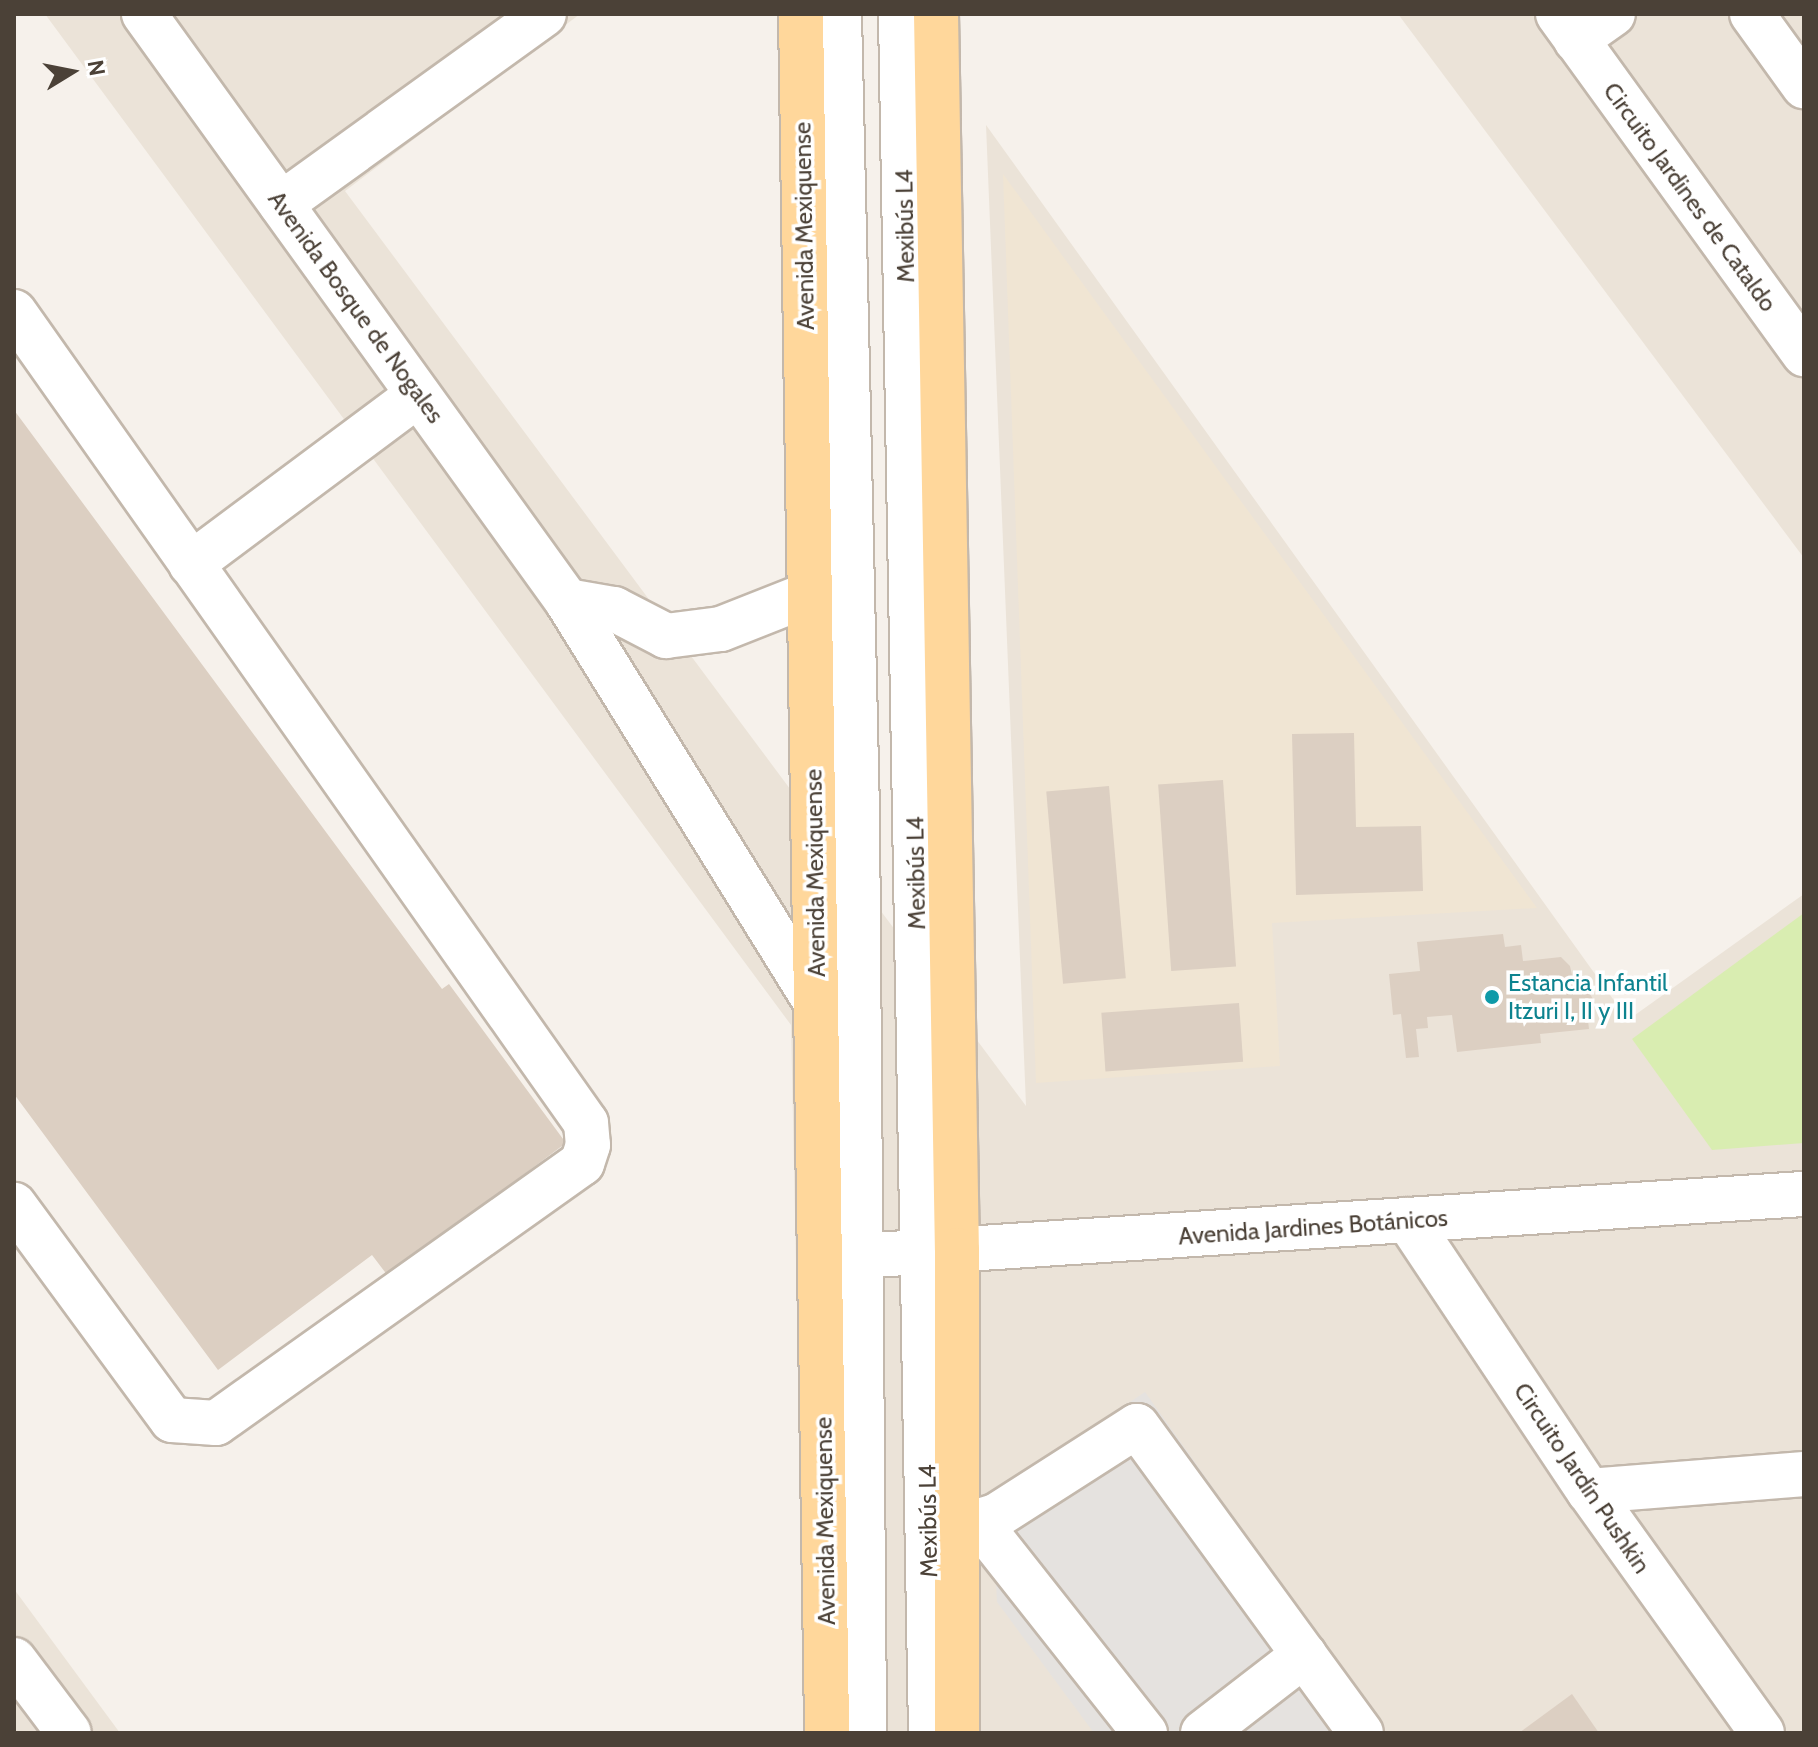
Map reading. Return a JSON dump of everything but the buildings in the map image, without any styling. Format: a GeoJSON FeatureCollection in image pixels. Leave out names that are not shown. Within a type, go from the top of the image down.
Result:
{"type":"FeatureCollection","features":[{"type":"Feature","properties":{"kind":"main road"},"geometry":{"type":"LineString","coordinates":[[936,14],[940,1251],[967,1526],[957,1733]]}},
{"type":"Feature","properties":{"kind":"main road","name":"Avenida Mexiquense"},"geometry":{"type":"LineString","coordinates":[[810,15],[810,594],[817,1004],[840,1258],[827,1733]]}},
{"type":"Feature","properties":{"kind":"street","name":"Avenida Bosque de Nogales"},"geometry":{"type":"LineString","coordinates":[[144,14],[567,601],[817,1004]]}},
{"type":"Feature","properties":{"kind":"street"},"geometry":{"type":"LineString","coordinates":[[281,204],[544,14]]}},
{"type":"Feature","properties":{"kind":"street","name":"Mexibús L4"},"geometry":{"type":"LineString","coordinates":[[901,14],[940,1251],[931,1733]]}},
{"type":"Feature","properties":{"kind":"street","name":"Circuito Jardines de Cataldo"},"geometry":{"type":"LineString","coordinates":[[1613,14],[1567,27],[1804,354]]}},
{"type":"Feature","properties":{"kind":"street"},"geometry":{"type":"LineString","coordinates":[[1752,14],[1804,86]]}},
{"type":"Feature","properties":{"kind":"street"},"geometry":{"type":"LineString","coordinates":[[810,15],[857,812],[840,1258],[864,1733]]}},
{"type":"Feature","properties":{"kind":"street"},"geometry":{"type":"LineString","coordinates":[[14,312],[586,1123],[588,1145],[582,1163],[216,1423],[172,1420],[14,1205]]}},
{"type":"Feature","properties":{"kind":"street"},"geometry":{"type":"LineString","coordinates":[[191,564],[418,395]]}},
{"type":"Feature","properties":{"kind":"street"},"geometry":{"type":"LineString","coordinates":[[567,601],[614,609],[666,636],[721,629],[810,594]]}},
{"type":"Feature","properties":{"kind":"street","name":"Avenida Jardines Botánicos"},"geometry":{"type":"LineString","coordinates":[[840,1258],[1804,1194]]}},
{"type":"Feature","properties":{"kind":"street","name":"Circuito Jardín Pushkin"},"geometry":{"type":"LineString","coordinates":[[1408,1220],[1589,1491],[1762,1733]]}},
{"type":"Feature","properties":{"kind":"street"},"geometry":{"type":"LineString","coordinates":[[1145,1733],[967,1526],[1137,1426],[1361,1733]]}},
{"type":"Feature","properties":{"kind":"street"},"geometry":{"type":"LineString","coordinates":[[1589,1491],[1804,1474]]}},
{"type":"Feature","properties":{"kind":"street"},"geometry":{"type":"LineString","coordinates":[[1203,1733],[1304,1655]]}},
{"type":"Feature","properties":{"kind":"street"},"geometry":{"type":"LineString","coordinates":[[14,1660],[69,1733]]}},
{"type":"Feature","properties":{"kind":"shaded area"},"geometry":{"type":"Polygon","coordinates":[[[45,14],[580,14],[345,191],[1026,1106],[986,125],[1628,1020],[1804,894],[1804,1733],[806,1733],[791,1025],[45,14]]]}},
{"type":"Feature","properties":{"kind":"shaded area"},"geometry":{"type":"Polygon","coordinates":[[[1398,14],[1804,14],[1804,558],[1398,14]]]}},
{"type":"Feature","properties":{"kind":"shaded area"},"geometry":{"type":"Polygon","coordinates":[[[1003,174],[1537,908],[1272,923],[1280,1066],[1036,1083],[1003,174]]]}},
{"type":"Feature","properties":{"kind":"shaded area"},"geometry":{"type":"Polygon","coordinates":[[[1145,1392],[1387,1733],[1094,1733],[997,1602],[992,1494],[1145,1392]]]}},
{"type":"Feature","properties":{"kind":"shaded area"},"geometry":{"type":"Polygon","coordinates":[[[14,1589],[120,1733],[14,1733],[14,1589]]]}},
{"type":"Feature","properties":{"kind":"green space"},"geometry":{"type":"Polygon","coordinates":[[[1804,913],[1804,1143],[1712,1150],[1632,1039],[1804,913]]]}},
{"type":"Feature","properties":{"kind":"place","name":"Estancia Infantil Itzuri I, II y III"},"geometry":{"type":"Point","coordinates":[1492,997]}}]}
